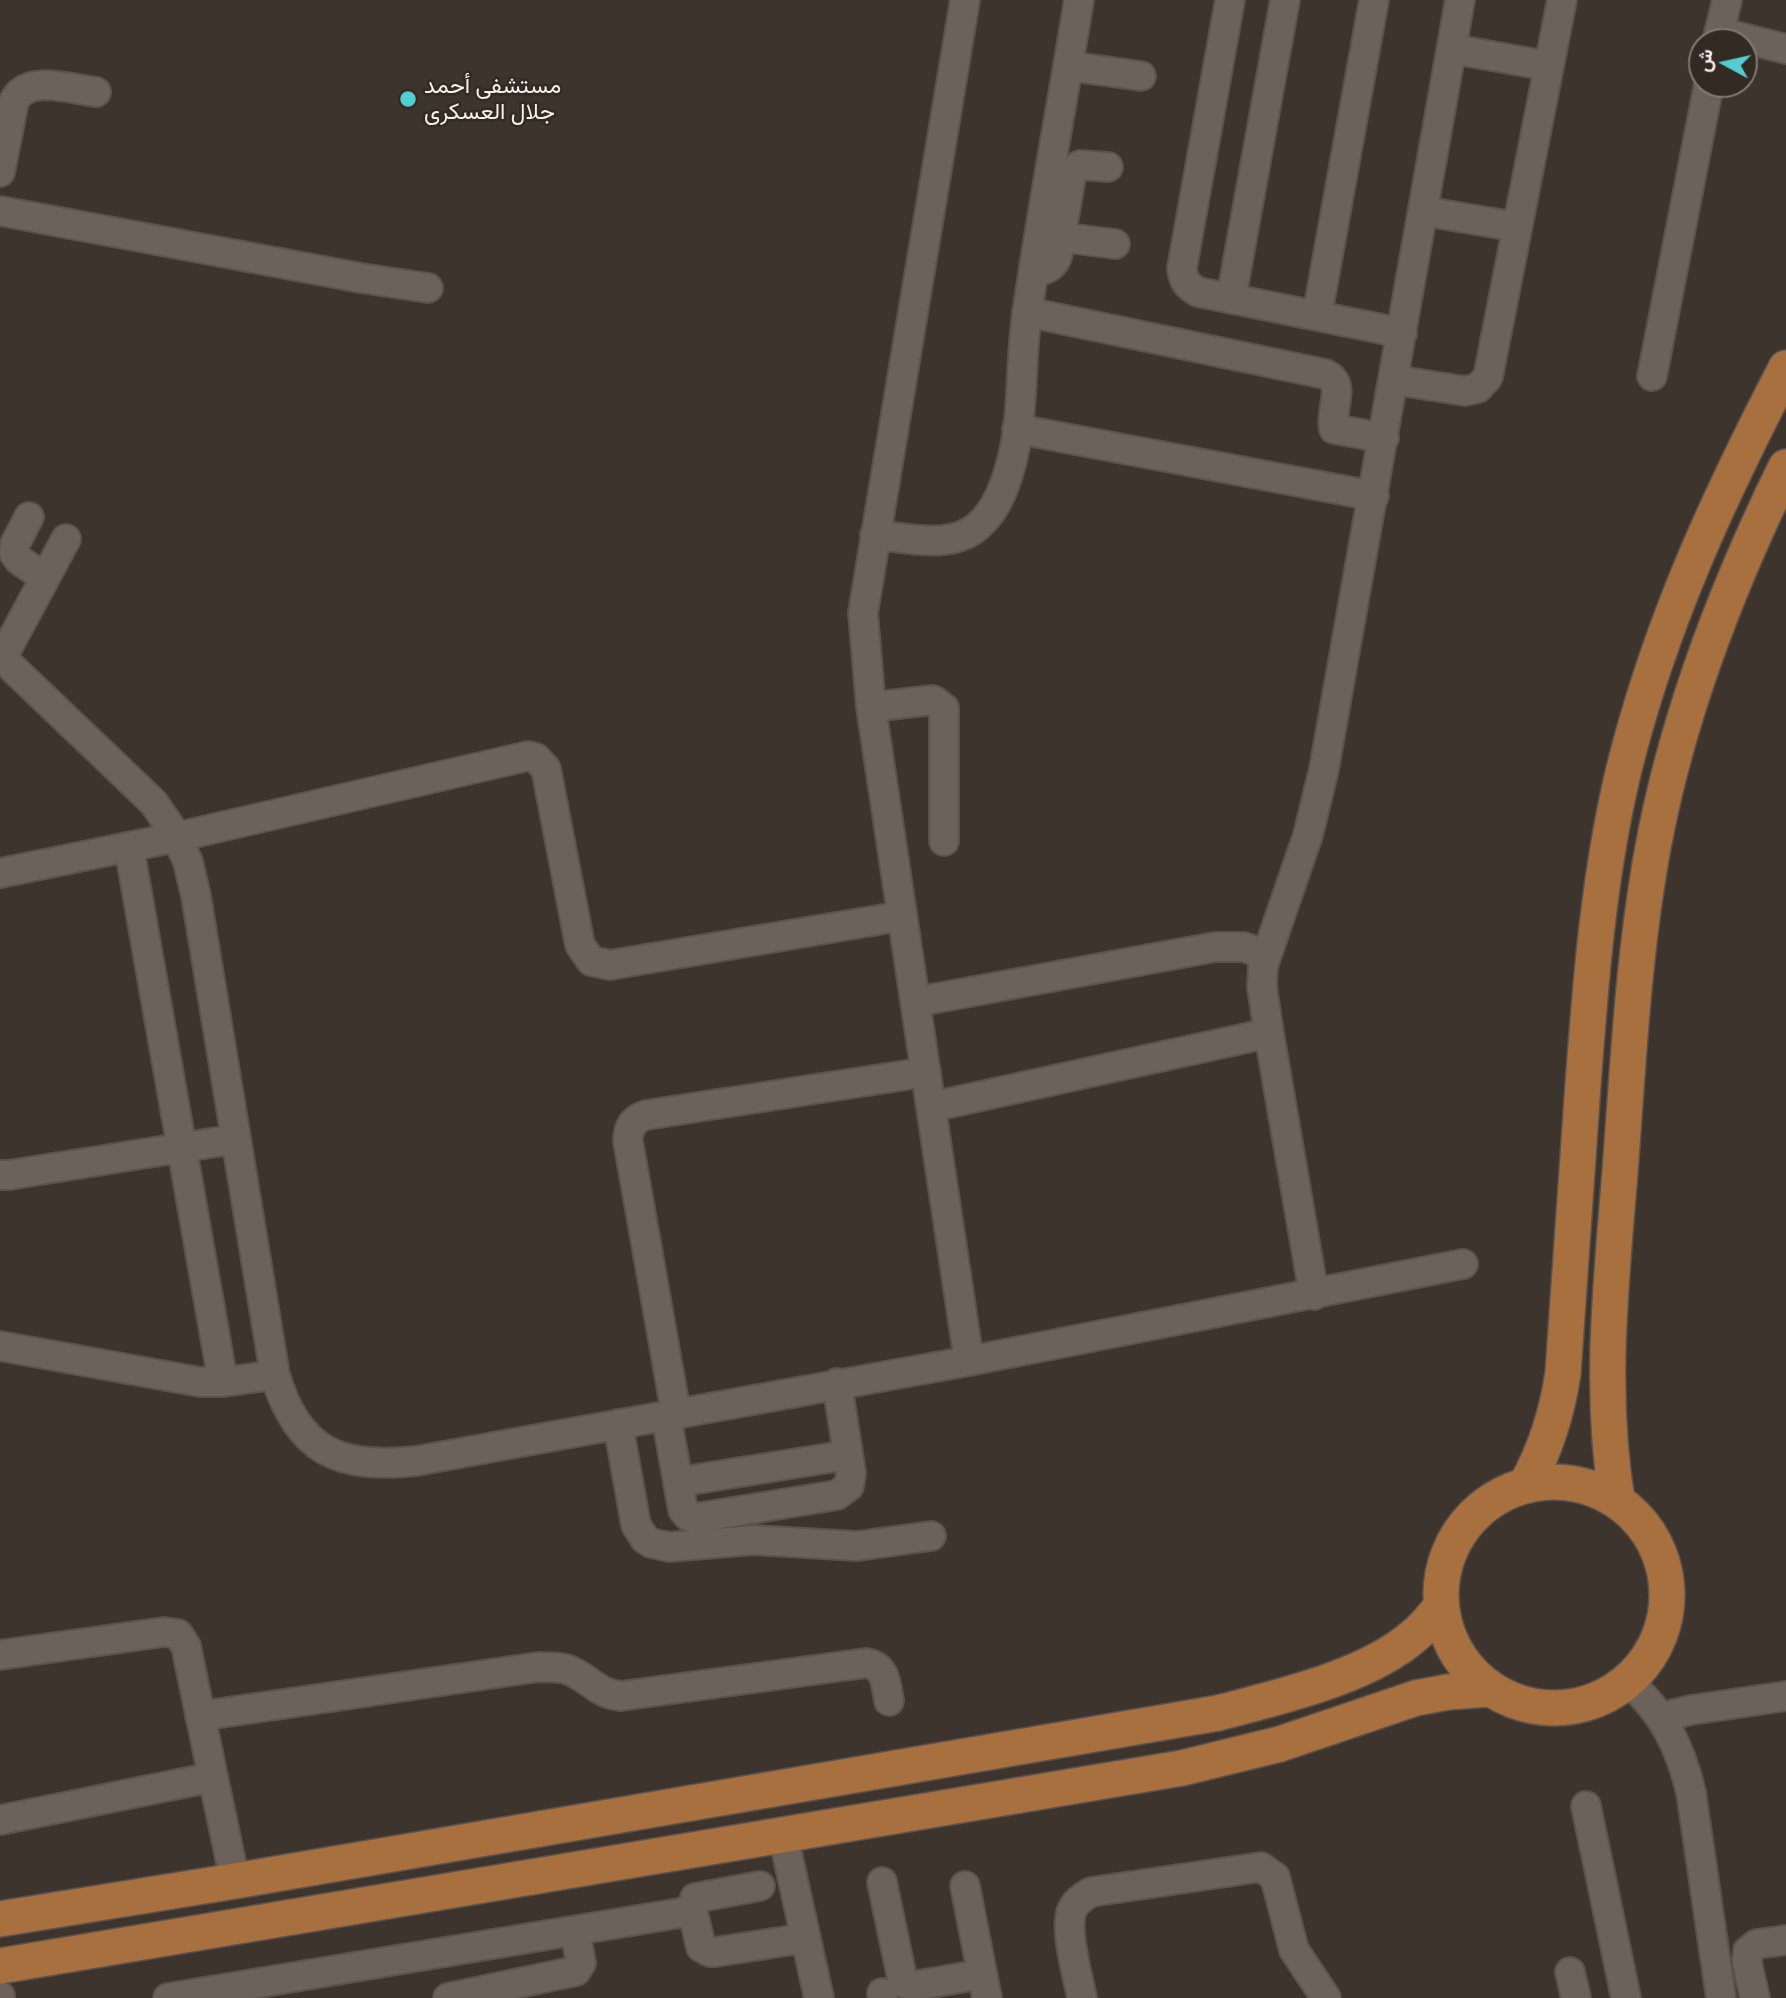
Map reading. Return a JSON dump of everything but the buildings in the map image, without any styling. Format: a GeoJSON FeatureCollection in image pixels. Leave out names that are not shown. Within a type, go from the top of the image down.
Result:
{"type":"FeatureCollection","features":[{"type":"Feature","properties":{"kind":"main road"},"geometry":{"type":"LineString","coordinates":[[1526,1485],[1542,1457],[1551,1430],[1563,1373],[1590,979],[1603,880],[1624,770],[1642,702],[1675,603],[1724,489],[1786,368]]}},
{"type":"Feature","properties":{"kind":"main road"},"geometry":{"type":"LineString","coordinates":[[1617,1502],[1607,1420],[1608,1324],[1635,980],[1652,853],[1684,720],[1706,652],[1731,585],[1786,467]]}},
{"type":"Feature","properties":{"kind":"main road"},"geometry":{"type":"LineString","coordinates":[[1550,1482],[1573,1484],[1604,1493],[1617,1502],[1638,1520],[1654,1543],[1661,1561],[1666,1598],[1664,1617],[1659,1635],[1646,1660],[1627,1681],[1595,1700],[1560,1708],[1523,1704],[1490,1689],[1457,1653],[1441,1607],[1443,1571],[1452,1546],[1467,1523],[1493,1500],[1526,1485],[1550,1482]]}},
{"type":"Feature","properties":{"kind":"main road"},"geometry":{"type":"LineString","coordinates":[[0,1919],[1219,1713],[1287,1694],[1379,1660],[1416,1635],[1441,1607]]}},
{"type":"Feature","properties":{"kind":"main road"},"geometry":{"type":"LineString","coordinates":[[0,1966],[1182,1768],[1280,1744],[1416,1698],[1490,1689]]}},
{"type":"Feature","properties":{"kind":"lane"},"geometry":{"type":"LineString","coordinates":[[965,0],[863,613],[866,673],[969,1360]]}},
{"type":"Feature","properties":{"kind":"lane"},"geometry":{"type":"LineString","coordinates":[[875,535],[922,540],[962,537],[989,515],[999,498],[1013,456],[1027,313],[1079,0]]}},
{"type":"Feature","properties":{"kind":"lane"},"geometry":{"type":"LineString","coordinates":[[1230,0],[1182,268],[1183,276],[1192,289],[1402,333]]}},
{"type":"Feature","properties":{"kind":"lane"},"geometry":{"type":"LineString","coordinates":[[1231,299],[1285,0]]}},
{"type":"Feature","properties":{"kind":"lane"},"geometry":{"type":"LineString","coordinates":[[1317,316],[1374,0]]}},
{"type":"Feature","properties":{"kind":"lane"},"geometry":{"type":"LineString","coordinates":[[1314,1294],[1262,987],[1266,955],[1308,835],[1320,788],[1460,0]]}},
{"type":"Feature","properties":{"kind":"lane"},"geometry":{"type":"LineString","coordinates":[[1394,380],[1472,391],[1488,377],[1562,0]]}},
{"type":"Feature","properties":{"kind":"lane"},"geometry":{"type":"LineString","coordinates":[[1720,28],[1727,0]]}},
{"type":"Feature","properties":{"kind":"lane"},"geometry":{"type":"LineString","coordinates":[[1758,43],[1786,48]]}},
{"type":"Feature","properties":{"kind":"lane"},"geometry":{"type":"LineString","coordinates":[[1452,49],[1549,66]]}},
{"type":"Feature","properties":{"kind":"lane"},"geometry":{"type":"LineString","coordinates":[[1068,66],[1141,76]]}},
{"type":"Feature","properties":{"kind":"lane"},"geometry":{"type":"LineString","coordinates":[[0,172],[14,101],[20,91],[36,85],[96,92]]}},
{"type":"Feature","properties":{"kind":"lane"},"geometry":{"type":"LineString","coordinates":[[1652,376],[1706,98]]}},
{"type":"Feature","properties":{"kind":"lane"},"geometry":{"type":"LineString","coordinates":[[1034,270],[1045,270],[1055,262],[1072,172],[1076,167],[1085,164],[1108,167]]}},
{"type":"Feature","properties":{"kind":"lane"},"geometry":{"type":"LineString","coordinates":[[0,211],[428,288]]}},
{"type":"Feature","properties":{"kind":"lane"},"geometry":{"type":"LineString","coordinates":[[1423,211],[1517,228]]}},
{"type":"Feature","properties":{"kind":"lane"},"geometry":{"type":"LineString","coordinates":[[1060,237],[1115,244]]}},
{"type":"Feature","properties":{"kind":"lane"},"geometry":{"type":"LineString","coordinates":[[1027,313],[1325,374],[1333,378],[1337,386],[1334,429],[1384,438]]}},
{"type":"Feature","properties":{"kind":"lane"},"geometry":{"type":"LineString","coordinates":[[1017,429],[1374,496]]}},
{"type":"Feature","properties":{"kind":"lane"},"geometry":{"type":"LineString","coordinates":[[29,517],[15,544],[14,553],[19,560],[45,578]]}},
{"type":"Feature","properties":{"kind":"lane"},"geometry":{"type":"LineString","coordinates":[[66,539],[1,657],[155,803],[177,837],[188,862],[196,896],[275,1375],[288,1410],[302,1431],[317,1446],[360,1462],[387,1464],[416,1461],[969,1360],[1463,1264]]}},
{"type":"Feature","properties":{"kind":"lane"},"geometry":{"type":"LineString","coordinates":[[871,707],[933,700],[944,708],[944,841]]}},
{"type":"Feature","properties":{"kind":"lane"},"geometry":{"type":"LineString","coordinates":[[0,873],[177,837],[528,756],[536,758],[545,769],[580,945],[591,961],[610,965],[902,916]]}},
{"type":"Feature","properties":{"kind":"lane"},"geometry":{"type":"LineString","coordinates":[[129,847],[223,1382]]}},
{"type":"Feature","properties":{"kind":"lane"},"geometry":{"type":"LineString","coordinates":[[915,1002],[1216,947],[1244,947],[1266,955]]}},
{"type":"Feature","properties":{"kind":"lane"},"geometry":{"type":"LineString","coordinates":[[931,1107],[1269,1033]]}},
{"type":"Feature","properties":{"kind":"lane"},"geometry":{"type":"LineString","coordinates":[[836,1383],[848,1455],[849,1486],[837,1495],[696,1518],[685,1513],[678,1482],[671,1414],[628,1135],[633,1122],[646,1115],[926,1072]]}},
{"type":"Feature","properties":{"kind":"lane"},"geometry":{"type":"LineString","coordinates":[[0,1175],[236,1139]]}},
{"type":"Feature","properties":{"kind":"lane"},"geometry":{"type":"LineString","coordinates":[[0,1346],[200,1382],[223,1382],[275,1375]]}},
{"type":"Feature","properties":{"kind":"lane"},"geometry":{"type":"LineString","coordinates":[[618,1424],[636,1525],[651,1543],[669,1547],[777,1541],[857,1546],[932,1536]]}},
{"type":"Feature","properties":{"kind":"lane"},"geometry":{"type":"LineString","coordinates":[[678,1482],[848,1455]]}},
{"type":"Feature","properties":{"kind":"lane"},"geometry":{"type":"LineString","coordinates":[[0,1655],[171,1631],[182,1638],[186,1646],[235,1881]]}},
{"type":"Feature","properties":{"kind":"lane"},"geometry":{"type":"LineString","coordinates":[[200,1716],[545,1667],[566,1669],[578,1674],[598,1690],[621,1696],[866,1663],[877,1666],[882,1671],[889,1701]]}},
{"type":"Feature","properties":{"kind":"lane"},"geometry":{"type":"LineString","coordinates":[[1627,1681],[1645,1697],[1661,1717],[1679,1751],[1690,1792],[1721,1998]]}},
{"type":"Feature","properties":{"kind":"lane"},"geometry":{"type":"LineString","coordinates":[[1661,1717],[1786,1696]]}},
{"type":"Feature","properties":{"kind":"lane"},"geometry":{"type":"LineString","coordinates":[[0,1820],[213,1777]]}},
{"type":"Feature","properties":{"kind":"lane"},"geometry":{"type":"LineString","coordinates":[[1586,1806],[1626,1998]]}},
{"type":"Feature","properties":{"kind":"lane"},"geometry":{"type":"LineString","coordinates":[[783,1835],[819,1998]]}},
{"type":"Feature","properties":{"kind":"lane"},"geometry":{"type":"LineString","coordinates":[[1082,1998],[1070,1930],[1070,1912],[1077,1901],[1091,1892],[1261,1867],[1275,1877],[1294,1950],[1326,1998]]}},
{"type":"Feature","properties":{"kind":"lane"},"geometry":{"type":"LineString","coordinates":[[882,1882],[902,1978],[906,1984],[914,1986],[985,1986],[965,1886]]}},
{"type":"Feature","properties":{"kind":"lane"},"geometry":{"type":"LineString","coordinates":[[760,1886],[698,1896],[693,1900],[692,1911],[699,1943],[705,1950],[710,1952],[806,1938]]}},
{"type":"Feature","properties":{"kind":"lane"},"geometry":{"type":"LineString","coordinates":[[168,1998],[277,1989],[692,1911]]}},
{"type":"Feature","properties":{"kind":"lane"},"geometry":{"type":"LineString","coordinates":[[448,1998],[559,1987],[580,1968],[575,1931]]}},
{"type":"Feature","properties":{"kind":"lane"},"geometry":{"type":"LineString","coordinates":[[1755,1998],[1748,1951],[1757,1944],[1786,1940]]}},
{"type":"Feature","properties":{"kind":"place","name":"مستشفى أحمد جلال العسكرى"},"geometry":{"type":"Point","coordinates":[408,99]}}]}
